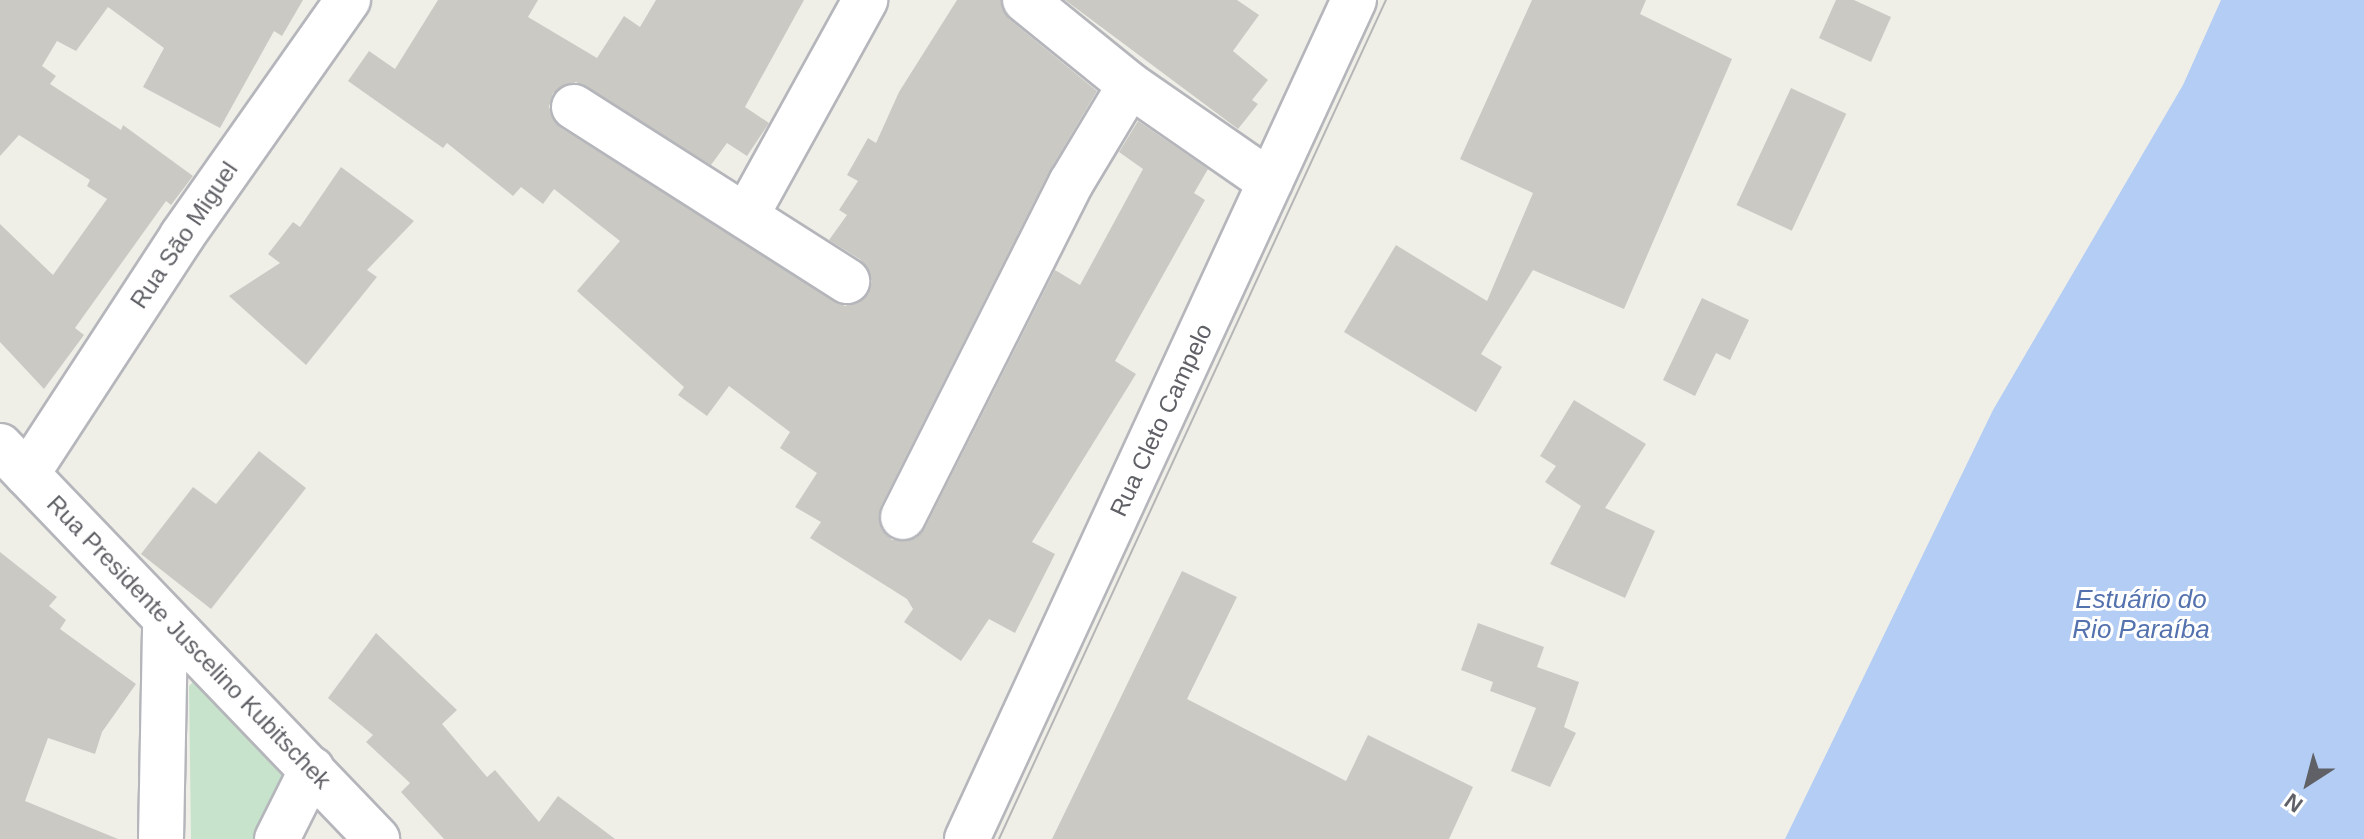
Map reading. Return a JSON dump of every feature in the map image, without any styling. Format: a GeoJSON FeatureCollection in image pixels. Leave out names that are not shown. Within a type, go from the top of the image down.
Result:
{"type":"FeatureCollection","features":[{"type":"Feature","properties":{"kind":"street","name":"Rua São Miguel"},"geometry":{"type":"LineString","coordinates":[[14,460],[182,236],[348,0]]}},
{"type":"Feature","properties":{"kind":"street"},"geometry":{"type":"LineString","coordinates":[[746,216],[865,0]]}},
{"type":"Feature","properties":{"kind":"street"},"geometry":{"type":"LineString","coordinates":[[1025,0],[1130,85],[1270,182]]}},
{"type":"Feature","properties":{"kind":"street","name":"Rua Cleto Campelo"},"geometry":{"type":"LineString","coordinates":[[967,839],[1354,0]]}},
{"type":"Feature","properties":{"kind":"street"},"geometry":{"type":"LineString","coordinates":[[903,517],[1071,183],[1130,85]]}},
{"type":"Feature","properties":{"kind":"street"},"geometry":{"type":"LineString","coordinates":[[574,107],[847,281]]}},
{"type":"Feature","properties":{"kind":"street","name":"Rua Presidente Juscelino Kubitschek"},"geometry":{"type":"LineString","coordinates":[[14,460],[165,622],[312,769],[377,839]]}},
{"type":"Feature","properties":{"kind":"street"},"geometry":{"type":"LineString","coordinates":[[161,839],[165,622]]}},
{"type":"Feature","properties":{"kind":"street"},"geometry":{"type":"LineString","coordinates":[[277,839],[312,769]]}},
{"type":"Feature","properties":{"kind":"green space"},"geometry":{"type":"Polygon","coordinates":[[[200,675],[290,769],[257,839],[191,839],[189,686],[200,675]]]}},
{"type":"Feature","properties":{"kind":"water","name":"Estuário do Rio Paraíba"},"geometry":{"type":"Polygon","coordinates":[[[2221,0],[2364,0],[2364,839],[1785,839],[1993,410],[2183,85],[2221,0]]]}},
{"type":"Feature","properties":{"kind":"building"},"geometry":{"type":"Polygon","coordinates":[[[0,0],[303,0],[282,36],[274,31],[220,128],[143,87],[164,48],[108,7],[76,51],[57,41],[42,66],[56,76],[50,84],[121,130],[123,125],[193,176],[171,205],[166,201],[75,328],[84,335],[44,389],[0,342],[0,224],[53,275],[107,199],[87,186],[90,180],[19,135],[0,156],[0,0]]]}},
{"type":"Feature","properties":{"kind":"building"},"geometry":{"type":"Polygon","coordinates":[[[438,0],[538,0],[528,17],[597,58],[624,16],[640,27],[656,0],[804,0],[745,107],[769,123],[747,156],[727,143],[711,165],[576,82],[553,93],[549,107],[561,128],[845,306],[868,295],[872,281],[861,260],[829,240],[847,215],[839,210],[858,181],[847,175],[868,138],[876,143],[899,92],[957,0],[1001,0],[1009,19],[1097,91],[1049,172],[881,506],[882,530],[892,540],[916,538],[925,528],[1055,270],[1080,285],[1143,169],[1119,152],[1138,121],[1208,169],[1194,193],[1205,200],[1115,361],[1136,374],[1032,542],[1055,554],[1015,633],[989,619],[961,661],[904,622],[913,609],[907,599],[810,538],[821,522],[795,507],[817,473],[780,448],[790,432],[729,386],[707,416],[678,395],[684,387],[577,291],[620,241],[554,189],[543,204],[521,187],[513,196],[447,143],[443,148],[348,81],[369,51],[395,69],[438,0]]]}},
{"type":"Feature","properties":{"kind":"building"},"geometry":{"type":"Polygon","coordinates":[[[1065,0],[1237,0],[1259,15],[1233,51],[1268,80],[1252,100],[1258,104],[1238,129],[1065,0]]]}},
{"type":"Feature","properties":{"kind":"building"},"geometry":{"type":"Polygon","coordinates":[[[1532,0],[1646,0],[1640,14],[1732,59],[1624,309],[1533,270],[1481,354],[1502,367],[1476,412],[1344,332],[1396,245],[1487,301],[1533,193],[1460,159],[1532,0]]]}},
{"type":"Feature","properties":{"kind":"building"},"geometry":{"type":"Polygon","coordinates":[[[1836,0],[1854,0],[1891,17],[1871,62],[1819,38],[1836,0]]]}},
{"type":"Feature","properties":{"kind":"building"},"geometry":{"type":"Polygon","coordinates":[[[1791,88],[1846,114],[1792,231],[1736,205],[1791,88]]]}},
{"type":"Feature","properties":{"kind":"building"},"geometry":{"type":"Polygon","coordinates":[[[341,167],[414,221],[367,270],[377,277],[306,365],[229,296],[280,263],[268,254],[293,222],[300,227],[341,167]]]}},
{"type":"Feature","properties":{"kind":"building"},"geometry":{"type":"Polygon","coordinates":[[[1702,298],[1749,320],[1730,360],[1716,353],[1695,396],[1663,380],[1702,298]]]}},
{"type":"Feature","properties":{"kind":"building"},"geometry":{"type":"Polygon","coordinates":[[[1574,400],[1646,444],[1605,508],[1655,531],[1625,598],[1550,564],[1581,506],[1545,482],[1556,466],[1540,456],[1574,400]]]}},
{"type":"Feature","properties":{"kind":"building"},"geometry":{"type":"Polygon","coordinates":[[[259,451],[306,488],[211,609],[141,554],[193,487],[216,504],[259,451]]]}},
{"type":"Feature","properties":{"kind":"building"},"geometry":{"type":"Polygon","coordinates":[[[0,552],[57,597],[49,606],[66,620],[60,629],[136,684],[102,732],[95,754],[48,738],[25,801],[118,839],[0,839],[0,552]]]}},
{"type":"Feature","properties":{"kind":"building"},"geometry":{"type":"Polygon","coordinates":[[[1182,571],[1237,597],[1187,699],[1346,781],[1368,735],[1473,787],[1449,839],[1052,839],[1182,571]]]}},
{"type":"Feature","properties":{"kind":"building"},"geometry":{"type":"Polygon","coordinates":[[[1478,623],[1544,647],[1537,667],[1579,682],[1564,727],[1576,733],[1550,787],[1511,771],[1536,708],[1490,691],[1493,682],[1461,670],[1478,623]]]}},
{"type":"Feature","properties":{"kind":"building"},"geometry":{"type":"Polygon","coordinates":[[[376,633],[457,710],[442,724],[487,777],[495,770],[539,822],[558,796],[615,839],[444,839],[401,792],[410,783],[366,742],[373,735],[328,698],[376,633]]]}},
{"type":"Feature","properties":{"kind":"tram line"},"geometry":{"type":"LineString","coordinates":[[999,839],[1386,0]]}}]}
